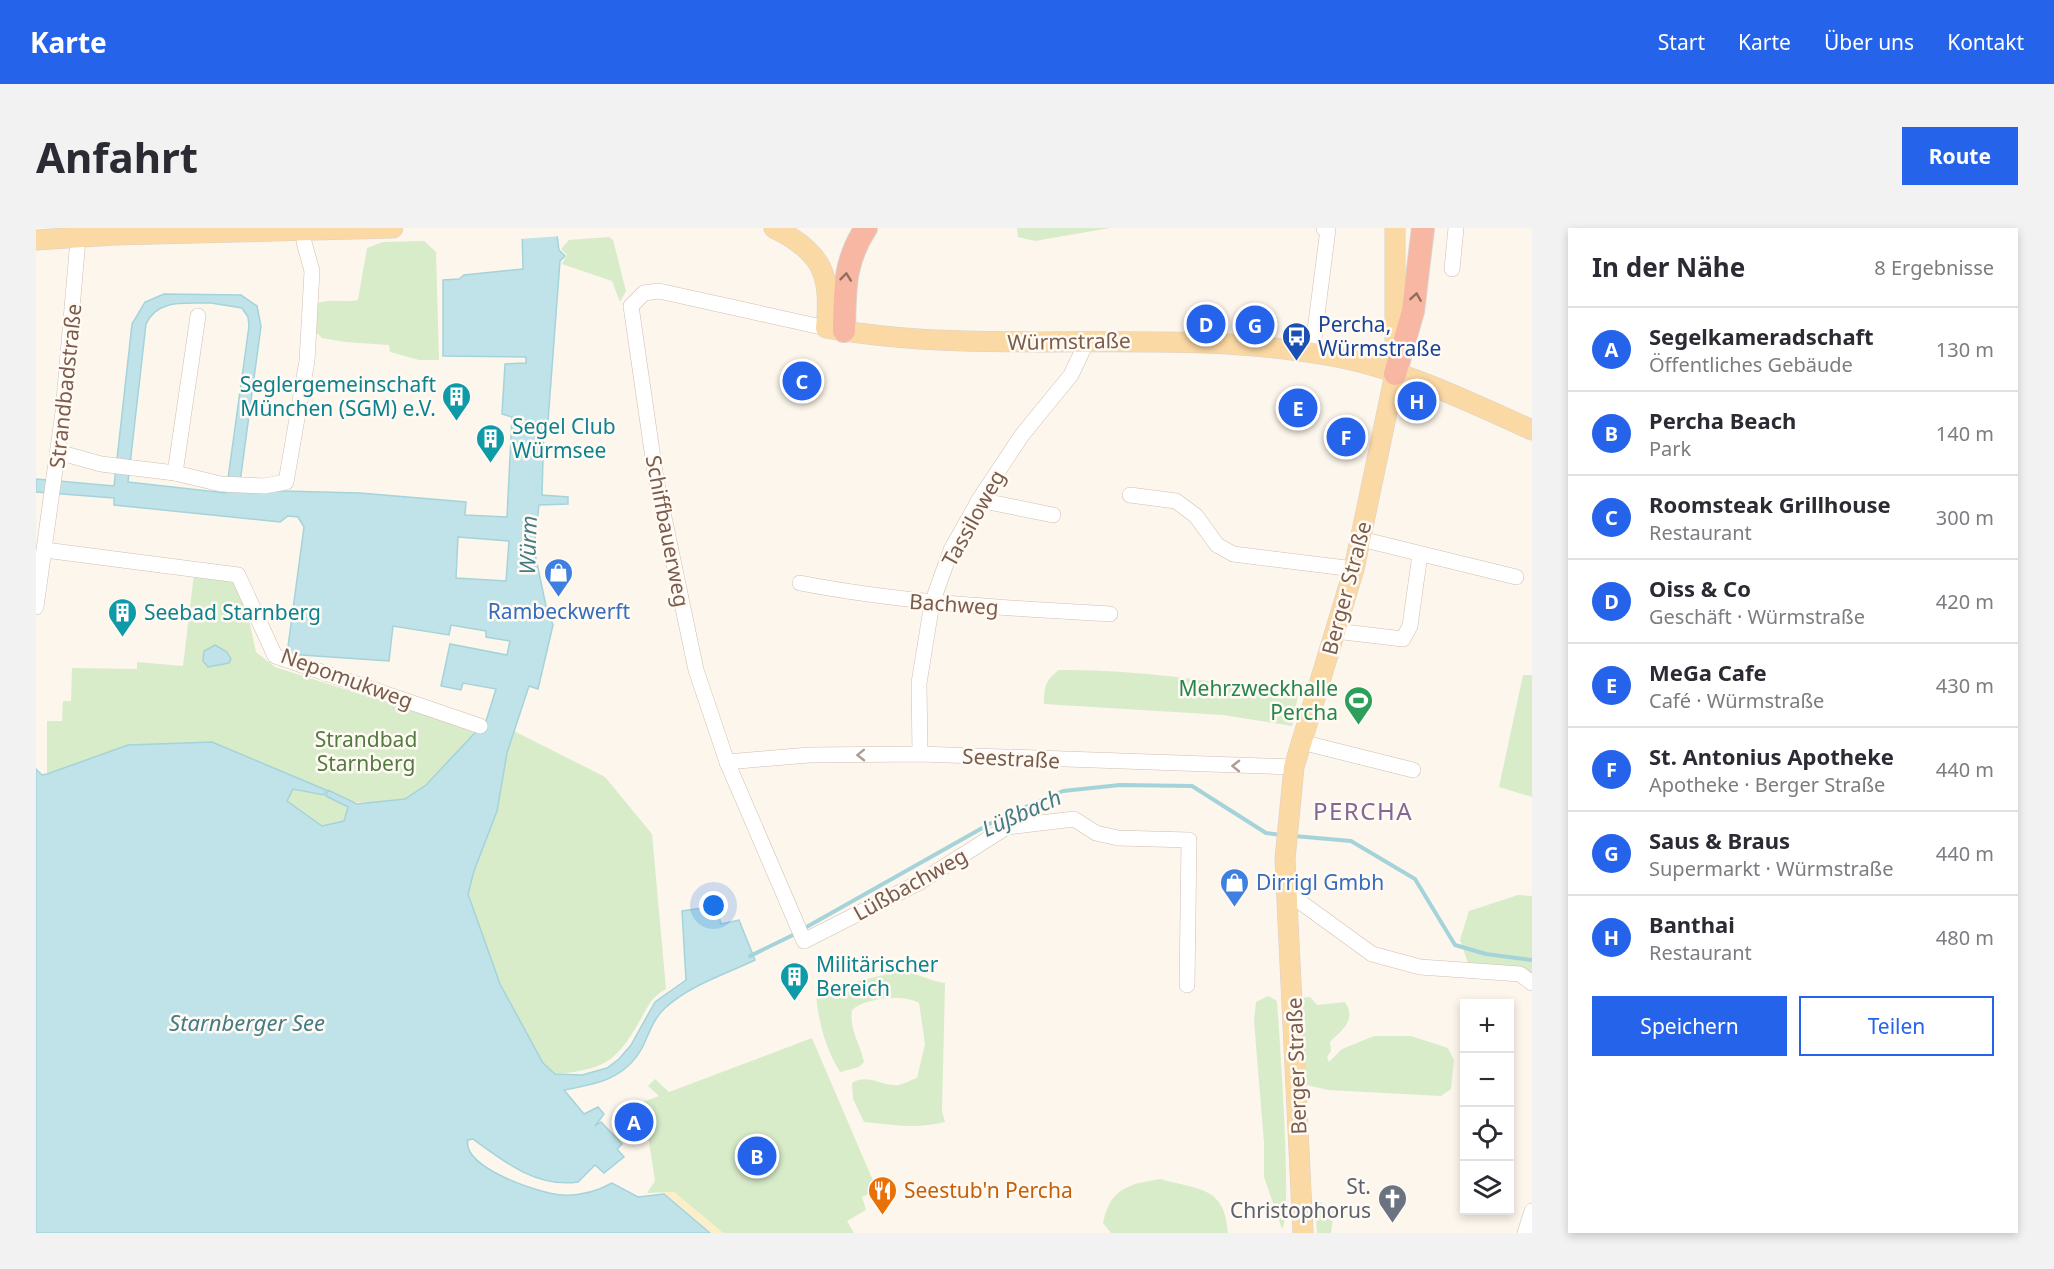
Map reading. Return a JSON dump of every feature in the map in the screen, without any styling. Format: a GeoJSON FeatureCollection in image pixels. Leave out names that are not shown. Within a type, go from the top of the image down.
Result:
{"type":"FeatureCollection","features":[{"type":"Feature","properties":{"kind":"highway"},"geometry":{"type":"LineString","coordinates":[[835,330],[847,264],[866,228]]}},
{"type":"Feature","properties":{"kind":"highway"},"geometry":{"type":"LineString","coordinates":[[1395,374],[1413,311],[1423,228]]}},
{"type":"Feature","properties":{"kind":"main road"},"geometry":{"type":"LineString","coordinates":[[114,235],[172,228]]}},
{"type":"Feature","properties":{"kind":"main road"},"geometry":{"type":"LineString","coordinates":[[36,240],[79,232],[114,235],[393,228]]}},
{"type":"Feature","properties":{"kind":"main road"},"geometry":{"type":"LineString","coordinates":[[774,228],[804,246],[825,275],[835,330]]}},
{"type":"Feature","properties":{"kind":"main road","name":"Berger Straße"},"geometry":{"type":"LineString","coordinates":[[1303,1233],[1285,859],[1286,831],[1294,767],[1354,569],[1395,374],[1395,228]]}},
{"type":"Feature","properties":{"kind":"main road","name":"Würmstraße"},"geometry":{"type":"LineString","coordinates":[[835,330],[964,342],[1143,340],[1226,344],[1337,357],[1395,374],[1532,430]]}},
{"type":"Feature","properties":{"kind":"street"},"geometry":{"type":"LineString","coordinates":[[1452,269],[1456,228]]}},
{"type":"Feature","properties":{"kind":"street"},"geometry":{"type":"LineString","coordinates":[[1312,354],[1328,229],[1324,229]]}},
{"type":"Feature","properties":{"kind":"street","name":"Strandbadstraße"},"geometry":{"type":"LineString","coordinates":[[36,607],[58,452],[74,312],[79,232]]}},
{"type":"Feature","properties":{"kind":"street"},"geometry":{"type":"LineString","coordinates":[[58,452],[110,465],[175,473],[221,484],[249,487],[286,482],[307,361],[312,272],[304,242]]}},
{"type":"Feature","properties":{"kind":"street","name":"Schiffbauerweg"},"geometry":{"type":"LineString","coordinates":[[804,941],[727,762],[694,659],[656,479],[631,306],[644,293],[659,291],[835,330]]}},
{"type":"Feature","properties":{"kind":"street"},"geometry":{"type":"LineString","coordinates":[[175,473],[198,316]]}},
{"type":"Feature","properties":{"kind":"street","name":"Tassiloweg"},"geometry":{"type":"LineString","coordinates":[[920,754],[919,683],[932,603],[951,550],[979,500],[1022,435],[1071,375],[1087,341]]}},
{"type":"Feature","properties":{"kind":"street"},"geometry":{"type":"LineString","coordinates":[[1130,495],[1176,501],[1196,516],[1217,545],[1233,554],[1354,569]]}},
{"type":"Feature","properties":{"kind":"street"},"geometry":{"type":"LineString","coordinates":[[979,500],[1053,515]]}},
{"type":"Feature","properties":{"kind":"street"},"geometry":{"type":"LineString","coordinates":[[1361,539],[1516,577]]}},
{"type":"Feature","properties":{"kind":"street","name":"Nepomukweg"},"geometry":{"type":"LineString","coordinates":[[45,550],[211,569],[238,575],[274,656],[480,726]]}},
{"type":"Feature","properties":{"kind":"street"},"geometry":{"type":"LineString","coordinates":[[1335,631],[1403,639],[1410,626],[1420,554]]}},
{"type":"Feature","properties":{"kind":"street","name":"Bachweg"},"geometry":{"type":"LineString","coordinates":[[800,583],[869,597],[1110,614]]}},
{"type":"Feature","properties":{"kind":"street"},"geometry":{"type":"LineString","coordinates":[[1301,742],[1413,770]]}},
{"type":"Feature","properties":{"kind":"street","name":"Seestraße"},"geometry":{"type":"LineString","coordinates":[[727,762],[809,755],[920,754],[1294,767]]}},
{"type":"Feature","properties":{"kind":"street","name":"Lüßbachweg"},"geometry":{"type":"LineString","coordinates":[[804,941],[920,882],[1007,827],[1074,819],[1096,833],[1118,838],[1189,840],[1187,986]]}},
{"type":"Feature","properties":{"kind":"street"},"geometry":{"type":"LineString","coordinates":[[1288,894],[1372,954],[1420,967],[1520,974],[1532,983]]}},
{"type":"Feature","properties":{"kind":"street"},"geometry":{"type":"LineString","coordinates":[[1526,1233],[1532,1210]]}},
{"type":"Feature","properties":{"kind":"green space"},"geometry":{"type":"Polygon","coordinates":[[[1017,228],[1110,228],[1035,241],[1018,237],[1017,228]]]}},
{"type":"Feature","properties":{"kind":"green space"},"geometry":{"type":"Polygon","coordinates":[[[609,237],[613,240],[626,291],[620,302],[612,281],[562,264],[567,255],[561,249],[569,240],[609,237]]]}},
{"type":"Feature","properties":{"kind":"green space"},"geometry":{"type":"Polygon","coordinates":[[[424,241],[436,252],[439,360],[419,360],[390,352],[389,345],[322,338],[312,328],[318,303],[358,300],[367,248],[383,242],[424,241]]]}},
{"type":"Feature","properties":{"kind":"green space","name":"Strandbad Starnberg"},"geometry":{"type":"Polygon","coordinates":[[[194,574],[236,579],[244,597],[256,652],[275,667],[476,731],[453,759],[424,788],[405,799],[376,803],[355,802],[326,796],[348,808],[344,821],[322,826],[287,801],[292,789],[324,795],[326,790],[212,742],[128,745],[47,774],[47,721],[62,721],[63,701],[71,701],[72,668],[137,669],[137,662],[183,666],[194,574]]]}},
{"type":"Feature","properties":{"kind":"green space"},"geometry":{"type":"Polygon","coordinates":[[[1059,670],[1149,674],[1298,695],[1292,726],[1223,715],[1044,704],[1046,685],[1059,670]]]}},
{"type":"Feature","properties":{"kind":"green space"},"geometry":{"type":"Polygon","coordinates":[[[1523,675],[1532,675],[1532,797],[1499,787],[1523,675]]]}},
{"type":"Feature","properties":{"kind":"green space"},"geometry":{"type":"Polygon","coordinates":[[[514,731],[605,777],[652,834],[666,989],[652,1001],[617,1053],[598,1066],[586,1070],[554,1074],[543,1063],[500,984],[468,894],[514,731]]]}},
{"type":"Feature","properties":{"kind":"green space"},"geometry":{"type":"Polygon","coordinates":[[[1518,895],[1532,896],[1532,976],[1468,963],[1460,940],[1469,911],[1518,895]]]}},
{"type":"Feature","properties":{"kind":"green space"},"geometry":{"type":"Polygon","coordinates":[[[900,971],[945,983],[942,1111],[945,1122],[914,1126],[864,1122],[853,1099],[852,1083],[858,1080],[898,1085],[917,1078],[925,1044],[919,1003],[895,998],[875,1000],[852,1010],[853,1030],[864,1062],[859,1067],[840,1072],[830,1054],[824,1035],[816,995],[821,990],[900,971]]]}},
{"type":"Feature","properties":{"kind":"green space"},"geometry":{"type":"Polygon","coordinates":[[[1268,996],[1277,1001],[1282,1083],[1286,1192],[1282,1229],[1264,1177],[1264,1143],[1254,1021],[1256,1002],[1268,996]]]}},
{"type":"Feature","properties":{"kind":"green space"},"geometry":{"type":"Polygon","coordinates":[[[1310,997],[1317,1005],[1345,1002],[1348,1008],[1349,1019],[1330,1042],[1331,1051],[1327,1057],[1329,1062],[1342,1049],[1374,1036],[1411,1036],[1448,1048],[1454,1060],[1451,1089],[1441,1096],[1328,1090],[1307,1085],[1304,1081],[1299,998],[1310,997]]]}},
{"type":"Feature","properties":{"kind":"green space"},"geometry":{"type":"Polygon","coordinates":[[[812,1038],[877,1190],[862,1197],[866,1210],[847,1221],[854,1233],[723,1233],[674,1192],[647,1193],[655,1181],[643,1102],[659,1096],[648,1086],[655,1079],[669,1092],[812,1038]]]}},
{"type":"Feature","properties":{"kind":"green space"},"geometry":{"type":"Polygon","coordinates":[[[1160,1179],[1208,1192],[1222,1206],[1228,1233],[1111,1233],[1103,1223],[1110,1202],[1116,1195],[1130,1186],[1160,1179]]]}},
{"type":"Feature","properties":{"kind":"green space"},"geometry":{"type":"Polygon","coordinates":[[[1315,1199],[1334,1210],[1331,1233],[1317,1233],[1315,1199]]]}},
{"type":"Feature","properties":{"kind":"sand"},"geometry":{"type":"Polygon","coordinates":[[[663,1192],[674,1192],[723,1233],[712,1233],[663,1192]]]}},
{"type":"Feature","properties":{"kind":"water","name":"Starnberger See"},"geometry":{"type":"Polygon","coordinates":[[[522,228],[556,228],[559,250],[565,256],[560,261],[548,421],[544,421],[542,495],[568,497],[568,504],[539,505],[534,549],[546,606],[553,625],[538,689],[529,686],[507,753],[497,811],[474,871],[468,894],[500,984],[543,1063],[555,1074],[582,1075],[607,1068],[619,1059],[631,1045],[655,1002],[686,980],[682,911],[716,906],[721,924],[739,920],[755,960],[697,986],[665,1008],[654,1022],[635,1058],[619,1073],[599,1082],[564,1090],[584,1114],[598,1107],[604,1114],[595,1126],[601,1122],[622,1144],[617,1149],[624,1157],[604,1173],[595,1165],[578,1182],[549,1181],[509,1164],[473,1139],[468,1140],[469,1150],[489,1169],[537,1190],[562,1195],[582,1194],[612,1183],[638,1197],[664,1194],[710,1233],[36,1233],[36,769],[42,775],[47,774],[128,745],[212,742],[326,790],[324,795],[293,789],[287,801],[322,826],[344,821],[348,807],[326,796],[328,790],[357,804],[405,799],[426,785],[486,721],[496,689],[463,683],[461,690],[441,686],[450,644],[507,655],[510,641],[486,637],[486,631],[451,625],[449,635],[393,626],[389,661],[287,654],[304,527],[298,517],[288,516],[280,522],[114,505],[114,498],[36,492],[36,479],[114,486],[132,324],[145,302],[164,294],[241,295],[257,306],[261,326],[239,490],[360,493],[466,502],[465,515],[507,517],[512,417],[502,414],[505,364],[526,363],[526,357],[443,356],[443,280],[459,279],[464,275],[523,269],[522,228]],[[183,303],[165,306],[151,316],[146,324],[128,482],[226,493],[249,326],[248,317],[242,308],[211,303],[183,303]],[[458,537],[456,578],[506,581],[509,541],[458,537]]]}},
{"type":"Feature","properties":{"kind":"water"},"geometry":{"type":"Polygon","coordinates":[[[215,645],[227,652],[231,659],[229,663],[208,667],[203,661],[204,651],[215,645]]]}},
{"type":"Feature","properties":{"kind":"pier"},"geometry":{"type":"Polygon","coordinates":[[[519,228],[559,228],[562,236],[520,239],[519,228]]]}},
{"type":"Feature","properties":{"kind":"waterway","name":"Lüßbach"},"geometry":{"type":"LineString","coordinates":[[803,929],[1000,818],[1063,791],[1120,785],[1192,786],[1266,833],[1281,835]]}},
{"type":"Feature","properties":{"kind":"waterway","name":"Lüßbach"},"geometry":{"type":"LineString","coordinates":[[1294,836],[1351,841],[1415,879],[1455,945],[1486,954],[1532,960]]}},
{"type":"Feature","properties":{"kind":"waterway","name":"Lüßbach"},"geometry":{"type":"LineString","coordinates":[[750,956],[797,933]]}},
{"type":"Feature","properties":{"kind":"place","name":"Oiss & Co"},"geometry":{"type":"Point","coordinates":[1206,324]}},
{"type":"Feature","properties":{"kind":"place","name":"Saus & Braus"},"geometry":{"type":"Point","coordinates":[1255,325]}},
{"type":"Feature","properties":{"kind":"place","name":"Percha, Würmstraße"},"geometry":{"type":"Point","coordinates":[1297,362]}},
{"type":"Feature","properties":{"kind":"place","name":"Roomsteak Grillhouse"},"geometry":{"type":"Point","coordinates":[802,381]}},
{"type":"Feature","properties":{"kind":"place","name":"Banthai"},"geometry":{"type":"Point","coordinates":[1417,401]}},
{"type":"Feature","properties":{"kind":"place","name":"MeGa Cafe"},"geometry":{"type":"Point","coordinates":[1298,408]}},
{"type":"Feature","properties":{"kind":"place","name":"Seglergemeinschaft München (SGM) e.V."},"geometry":{"type":"Point","coordinates":[457,422]}},
{"type":"Feature","properties":{"kind":"place","name":"St. Antonius Apotheke"},"geometry":{"type":"Point","coordinates":[1346,437]}},
{"type":"Feature","properties":{"kind":"place","name":"Segel Club Würmsee"},"geometry":{"type":"Point","coordinates":[491,464]}},
{"type":"Feature","properties":{"kind":"place","name":"Rambeckwerft"},"geometry":{"type":"Point","coordinates":[559,598]}},
{"type":"Feature","properties":{"kind":"place","name":"Seebad Starnberg"},"geometry":{"type":"Point","coordinates":[123,638]}},
{"type":"Feature","properties":{"kind":"place","name":"Mehrzweckhalle Percha"},"geometry":{"type":"Point","coordinates":[1359,726]}},
{"type":"Feature","properties":{"kind":"place","name":"Dirrigl Gmbh"},"geometry":{"type":"Point","coordinates":[1235,908]}},
{"type":"Feature","properties":{"kind":"place","name":"Militärischer Bereich"},"geometry":{"type":"Point","coordinates":[795,1002]}},
{"type":"Feature","properties":{"kind":"place","name":"Segelkameradschaft"},"geometry":{"type":"Point","coordinates":[634,1122]}},
{"type":"Feature","properties":{"kind":"place","name":"Percha Beach"},"geometry":{"type":"Point","coordinates":[757,1156]}},
{"type":"Feature","properties":{"kind":"place","name":"Seestub'n Percha"},"geometry":{"type":"Point","coordinates":[883,1216]}},
{"type":"Feature","properties":{"kind":"place","name":"St. Christophorus"},"geometry":{"type":"Point","coordinates":[1392,1224]}},
{"type":"Feature","properties":{"kind":"district","name":"PERCHA"},"geometry":{"type":"Point","coordinates":[1363,810]}},
{"type":"Feature","properties":{"kind":"water label","name":"Würm"},"geometry":{"type":"Point","coordinates":[527,545]}}]}
